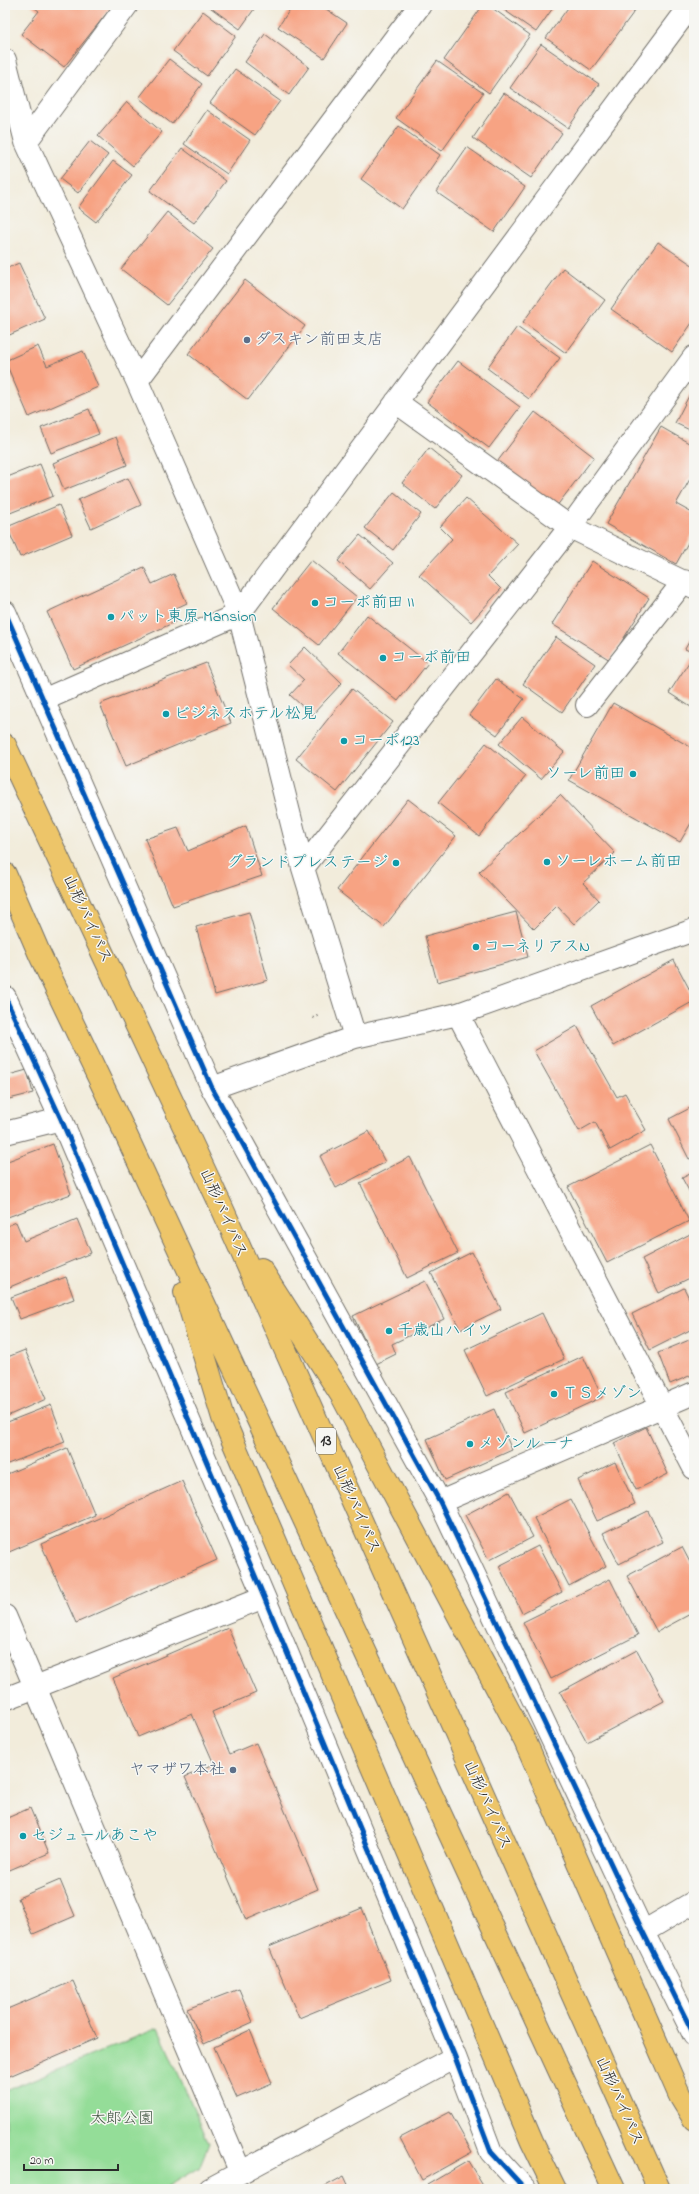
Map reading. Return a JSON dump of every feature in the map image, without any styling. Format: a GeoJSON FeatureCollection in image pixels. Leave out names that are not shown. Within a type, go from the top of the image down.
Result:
{"type":"FeatureCollection","features":[{"type":"Feature","properties":{"kind":"highway","name":"山形バイパス"},"geometry":{"type":"LineString","coordinates":[[5,745],[222,1210],[659,2189]]}},
{"type":"Feature","properties":{"kind":"highway"},"geometry":{"type":"LineString","coordinates":[[5,874],[40,955],[121,1124],[163,1218],[614,2189]]}},
{"type":"Feature","properties":{"kind":"highway"},"geometry":{"type":"LineString","coordinates":[[222,1210],[342,1396],[525,1741],[680,2096],[694,2119]]}},
{"type":"Feature","properties":{"kind":"highway"},"geometry":{"type":"LineString","coordinates":[[163,1218],[223,1418],[532,2142],[555,2189]]}},
{"type":"Feature","properties":{"kind":"street"},"geometry":{"type":"LineString","coordinates":[[26,142],[127,5]]}},
{"type":"Feature","properties":{"kind":"street"},"geometry":{"type":"LineString","coordinates":[[137,381],[420,5]]}},
{"type":"Feature","properties":{"kind":"street"},"geometry":{"type":"LineString","coordinates":[[43,700],[239,614],[691,5]]}},
{"type":"Feature","properties":{"kind":"street"},"geometry":{"type":"LineString","coordinates":[[5,60],[26,142],[137,381],[239,614],[302,868],[355,1037]]}},
{"type":"Feature","properties":{"kind":"street"},"geometry":{"type":"LineString","coordinates":[[302,868],[570,527],[694,357]]}},
{"type":"Feature","properties":{"kind":"street"},"geometry":{"type":"LineString","coordinates":[[396,402],[570,527],[689,584],[587,705]]}},
{"type":"Feature","properties":{"kind":"street"},"geometry":{"type":"LineString","coordinates":[[5,612],[212,1088],[440,1502],[643,1932],[694,2035]]}},
{"type":"Feature","properties":{"kind":"street"},"geometry":{"type":"LineString","coordinates":[[212,1088],[355,1037],[458,1014],[694,930]]}},
{"type":"Feature","properties":{"kind":"street"},"geometry":{"type":"LineString","coordinates":[[5,997],[61,1119],[264,1597],[455,2057],[491,2152],[525,2189]]}},
{"type":"Feature","properties":{"kind":"street"},"geometry":{"type":"LineString","coordinates":[[458,1014],[694,1468]]}},
{"type":"Feature","properties":{"kind":"street"},"geometry":{"type":"LineString","coordinates":[[5,1133],[61,1119]]}},
{"type":"Feature","properties":{"kind":"street"},"geometry":{"type":"LineString","coordinates":[[440,1502],[694,1393]]}},
{"type":"Feature","properties":{"kind":"street"},"geometry":{"type":"LineString","coordinates":[[5,1699],[264,1597]]}},
{"type":"Feature","properties":{"kind":"street"},"geometry":{"type":"LineString","coordinates":[[5,1616],[240,2171]]}},
{"type":"Feature","properties":{"kind":"street"},"geometry":{"type":"LineString","coordinates":[[643,1932],[694,1902]]}},
{"type":"Feature","properties":{"kind":"street"},"geometry":{"type":"LineString","coordinates":[[210,2189],[240,2171],[455,2057]]}},
{"type":"Feature","properties":{"kind":"green space","name":"太郎公園"},"geometry":{"type":"Polygon","coordinates":[[[158,2028],[209,2143],[199,2168],[164,2189],[5,2189],[5,2091],[158,2028]]]}},
{"type":"Feature","properties":{"kind":"building"},"geometry":{"type":"Polygon","coordinates":[[[31,5],[104,5],[110,9],[64,67],[21,34],[39,11],[31,5]]]}},
{"type":"Feature","properties":{"kind":"building"},"geometry":{"type":"Polygon","coordinates":[[[207,5],[257,5],[240,29],[207,5]]]}},
{"type":"Feature","properties":{"kind":"building"},"geometry":{"type":"Polygon","coordinates":[[[293,5],[320,5],[347,23],[324,58],[278,27],[293,5]]]}},
{"type":"Feature","properties":{"kind":"building"},"geometry":{"type":"Polygon","coordinates":[[[483,5],[488,5],[530,35],[489,93],[444,60],[483,5]]]}},
{"type":"Feature","properties":{"kind":"building"},"geometry":{"type":"Polygon","coordinates":[[[497,5],[555,5],[536,32],[497,5]]]}},
{"type":"Feature","properties":{"kind":"building"},"geometry":{"type":"Polygon","coordinates":[[[570,5],[639,5],[591,70],[546,38],[570,5]]]}},
{"type":"Feature","properties":{"kind":"building"},"geometry":{"type":"Polygon","coordinates":[[[203,11],[236,36],[207,76],[173,51],[203,11]]]}},
{"type":"Feature","properties":{"kind":"building"},"geometry":{"type":"Polygon","coordinates":[[[265,34],[309,67],[289,95],[245,62],[265,34]]]}},
{"type":"Feature","properties":{"kind":"building"},"geometry":{"type":"Polygon","coordinates":[[[541,44],[599,84],[568,128],[510,88],[541,44]]]}},
{"type":"Feature","properties":{"kind":"building"},"geometry":{"type":"Polygon","coordinates":[[[169,59],[202,84],[172,124],[139,98],[169,59]]]}},
{"type":"Feature","properties":{"kind":"building"},"geometry":{"type":"Polygon","coordinates":[[[437,61],[483,93],[442,151],[396,118],[437,61]]]}},
{"type":"Feature","properties":{"kind":"building"},"geometry":{"type":"Polygon","coordinates":[[[235,69],[280,101],[255,135],[210,103],[235,69]]]}},
{"type":"Feature","properties":{"kind":"building"},"geometry":{"type":"Polygon","coordinates":[[[504,93],[562,133],[531,178],[473,138],[504,93]]]}},
{"type":"Feature","properties":{"kind":"building"},"geometry":{"type":"Polygon","coordinates":[[[127,102],[162,132],[133,166],[98,136],[127,102]]]}},
{"type":"Feature","properties":{"kind":"building"},"geometry":{"type":"Polygon","coordinates":[[[207,110],[250,140],[227,174],[184,144],[207,110]]]}},
{"type":"Feature","properties":{"kind":"building"},"geometry":{"type":"Polygon","coordinates":[[[399,126],[440,155],[402,209],[361,179],[399,126]]]}},
{"type":"Feature","properties":{"kind":"building"},"geometry":{"type":"Polygon","coordinates":[[[90,141],[108,155],[78,193],[60,179],[90,141]]]}},
{"type":"Feature","properties":{"kind":"building"},"geometry":{"type":"Polygon","coordinates":[[[467,147],[525,187],[494,232],[436,192],[467,147]]]}},
{"type":"Feature","properties":{"kind":"building"},"geometry":{"type":"Polygon","coordinates":[[[182,148],[226,181],[194,223],[150,191],[182,148]]]}},
{"type":"Feature","properties":{"kind":"building"},"geometry":{"type":"Polygon","coordinates":[[[113,161],[132,175],[96,222],[78,208],[113,161]]]}},
{"type":"Feature","properties":{"kind":"building"},"geometry":{"type":"Polygon","coordinates":[[[167,212],[213,249],[167,305],[121,269],[167,212]]]}},
{"type":"Feature","properties":{"kind":"building"},"geometry":{"type":"Polygon","coordinates":[[[658,242],[694,266],[694,320],[672,352],[611,309],[658,242]]]}},
{"type":"Feature","properties":{"kind":"building"},"geometry":{"type":"Polygon","coordinates":[[[19,263],[45,319],[5,337],[5,269],[19,263]]]}},
{"type":"Feature","properties":{"kind":"building"},"geometry":{"type":"Polygon","coordinates":[[[563,268],[605,300],[566,353],[523,322],[563,268]]]}},
{"type":"Feature","properties":{"kind":"building","name":"ダスキン前田支店"},"geometry":{"type":"Polygon","coordinates":[[[245,280],[305,326],[248,400],[188,354],[245,280]]]}},
{"type":"Feature","properties":{"kind":"building"},"geometry":{"type":"Polygon","coordinates":[[[517,327],[560,358],[529,399],[487,368],[517,327]]]}},
{"type":"Feature","properties":{"kind":"building"},"geometry":{"type":"Polygon","coordinates":[[[38,346],[47,366],[83,351],[98,387],[29,417],[5,361],[38,346]]]}},
{"type":"Feature","properties":{"kind":"building"},"geometry":{"type":"Polygon","coordinates":[[[458,361],[520,407],[489,448],[427,402],[458,361]]]}},
{"type":"Feature","properties":{"kind":"building"},"geometry":{"type":"Polygon","coordinates":[[[694,386],[694,432],[675,423],[694,386]]]}},
{"type":"Feature","properties":{"kind":"building"},"geometry":{"type":"Polygon","coordinates":[[[89,409],[99,434],[51,453],[41,428],[89,409]]]}},
{"type":"Feature","properties":{"kind":"building"},"geometry":{"type":"Polygon","coordinates":[[[535,412],[594,457],[556,507],[497,462],[535,412]]]}},
{"type":"Feature","properties":{"kind":"building"},"geometry":{"type":"Polygon","coordinates":[[[661,427],[694,446],[694,472],[676,504],[694,514],[694,532],[676,564],[606,524],[661,427]]]}},
{"type":"Feature","properties":{"kind":"building"},"geometry":{"type":"Polygon","coordinates":[[[116,437],[127,465],[64,490],[53,463],[116,437]]]}},
{"type":"Feature","properties":{"kind":"building"},"geometry":{"type":"Polygon","coordinates":[[[429,448],[462,475],[435,509],[402,483],[429,448]]]}},
{"type":"Feature","properties":{"kind":"building"},"geometry":{"type":"Polygon","coordinates":[[[40,464],[53,496],[5,515],[5,478],[40,464]]]}},
{"type":"Feature","properties":{"kind":"building"},"geometry":{"type":"Polygon","coordinates":[[[128,478],[141,505],[91,528],[78,500],[128,478]]]}},
{"type":"Feature","properties":{"kind":"building"},"geometry":{"type":"Polygon","coordinates":[[[394,492],[421,514],[393,550],[365,528],[394,492]]]}},
{"type":"Feature","properties":{"kind":"building"},"geometry":{"type":"Polygon","coordinates":[[[466,498],[518,544],[488,576],[501,589],[471,622],[419,575],[452,539],[440,527],[466,498]]]}},
{"type":"Feature","properties":{"kind":"building"},"geometry":{"type":"Polygon","coordinates":[[[59,505],[72,535],[20,557],[7,527],[59,505]]]}},
{"type":"Feature","properties":{"kind":"building"},"geometry":{"type":"Polygon","coordinates":[[[360,535],[393,563],[370,589],[338,561],[360,535]]]}},
{"type":"Feature","properties":{"kind":"building","name":"コーポ前田 II"},"geometry":{"type":"Polygon","coordinates":[[[311,560],[357,597],[319,645],[273,608],[311,560]]]}},
{"type":"Feature","properties":{"kind":"building"},"geometry":{"type":"Polygon","coordinates":[[[592,561],[649,598],[610,660],[552,624],[592,561]]]}},
{"type":"Feature","properties":{"kind":"building","name":"パット東原 Mansion"},"geometry":{"type":"Polygon","coordinates":[[[144,567],[152,584],[174,574],[187,603],[170,611],[175,622],[73,669],[47,612],[144,567]]]}},
{"type":"Feature","properties":{"kind":"building","name":"コーポ前田"},"geometry":{"type":"Polygon","coordinates":[[[367,615],[428,663],[398,701],[338,653],[367,615]]]}},
{"type":"Feature","properties":{"kind":"building"},"geometry":{"type":"Polygon","coordinates":[[[694,633],[694,653],[685,649],[694,633]]]}},
{"type":"Feature","properties":{"kind":"building"},"geometry":{"type":"Polygon","coordinates":[[[556,637],[595,664],[562,712],[523,684],[556,637]]]}},
{"type":"Feature","properties":{"kind":"building"},"geometry":{"type":"Polygon","coordinates":[[[305,647],[342,683],[312,715],[290,695],[304,680],[288,665],[305,647]]]}},
{"type":"Feature","properties":{"kind":"building"},"geometry":{"type":"Polygon","coordinates":[[[691,659],[694,661],[694,709],[669,693],[691,659]]]}},
{"type":"Feature","properties":{"kind":"building","name":"ビジネスホテル松見"},"geometry":{"type":"Polygon","coordinates":[[[206,663],[231,723],[126,766],[100,704],[206,663]]]}},
{"type":"Feature","properties":{"kind":"building"},"geometry":{"type":"Polygon","coordinates":[[[496,679],[524,699],[497,735],[469,715],[496,679]]]}},
{"type":"Feature","properties":{"kind":"building","name":"コーポ123"},"geometry":{"type":"Polygon","coordinates":[[[352,689],[393,722],[337,792],[296,759],[352,689]]]}},
{"type":"Feature","properties":{"kind":"building","name":"ソーレ前田"},"geometry":{"type":"Polygon","coordinates":[[[613,703],[694,749],[694,818],[680,842],[569,780],[613,703]]]}},
{"type":"Feature","properties":{"kind":"building"},"geometry":{"type":"Polygon","coordinates":[[[522,717],[564,752],[541,779],[499,744],[522,717]]]}},
{"type":"Feature","properties":{"kind":"building"},"geometry":{"type":"Polygon","coordinates":[[[486,743],[526,776],[479,836],[438,803],[486,743]]]}},
{"type":"Feature","properties":{"kind":"building","name":"ソーレホーム前田"},"geometry":{"type":"Polygon","coordinates":[[[560,795],[615,853],[583,883],[599,900],[574,924],[557,906],[534,929],[479,872],[560,795]]]}},
{"type":"Feature","properties":{"kind":"building","name":"グランドプレステージ"},"geometry":{"type":"Polygon","coordinates":[[[408,799],[456,836],[384,927],[337,890],[408,799]]]}},
{"type":"Feature","properties":{"kind":"building"},"geometry":{"type":"Polygon","coordinates":[[[246,826],[262,876],[173,906],[145,839],[178,828],[188,851],[246,826]]]}},
{"type":"Feature","properties":{"kind":"building"},"geometry":{"type":"Polygon","coordinates":[[[249,912],[268,980],[215,995],[196,927],[249,912]]]}},
{"type":"Feature","properties":{"kind":"building","name":"コーネリアスN"},"geometry":{"type":"Polygon","coordinates":[[[516,912],[528,957],[437,982],[425,936],[516,912]]]}},
{"type":"Feature","properties":{"kind":"building"},"geometry":{"type":"Polygon","coordinates":[[[674,960],[694,998],[694,1001],[613,1046],[591,1006],[674,960]]]}},
{"type":"Feature","properties":{"kind":"building"},"geometry":{"type":"Polygon","coordinates":[[[577,1026],[617,1097],[625,1093],[646,1130],[610,1150],[595,1122],[579,1131],[534,1051],[577,1026]]]}},
{"type":"Feature","properties":{"kind":"building"},"geometry":{"type":"Polygon","coordinates":[[[27,1070],[33,1093],[5,1100],[5,1076],[27,1070]]]}},
{"type":"Feature","properties":{"kind":"building"},"geometry":{"type":"Polygon","coordinates":[[[694,1106],[694,1157],[689,1159],[669,1119],[694,1106]]]}},
{"type":"Feature","properties":{"kind":"building"},"geometry":{"type":"Polygon","coordinates":[[[369,1131],[385,1162],[336,1188],[320,1156],[369,1131]]]}},
{"type":"Feature","properties":{"kind":"building"},"geometry":{"type":"Polygon","coordinates":[[[53,1144],[71,1194],[5,1218],[5,1162],[53,1144]]]}},
{"type":"Feature","properties":{"kind":"building"},"geometry":{"type":"Polygon","coordinates":[[[650,1145],[689,1221],[607,1263],[568,1187],[650,1145]]]}},
{"type":"Feature","properties":{"kind":"building"},"geometry":{"type":"Polygon","coordinates":[[[410,1157],[458,1253],[407,1278],[360,1183],[410,1157]]]}},
{"type":"Feature","properties":{"kind":"building"},"geometry":{"type":"Polygon","coordinates":[[[694,1172],[694,1200],[682,1178],[694,1172]]]}},
{"type":"Feature","properties":{"kind":"building"},"geometry":{"type":"Polygon","coordinates":[[[77,1219],[91,1253],[5,1289],[5,1227],[16,1222],[24,1241],[77,1219]]]}},
{"type":"Feature","properties":{"kind":"building"},"geometry":{"type":"Polygon","coordinates":[[[694,1232],[694,1276],[659,1293],[642,1259],[694,1232]]]}},
{"type":"Feature","properties":{"kind":"building"},"geometry":{"type":"Polygon","coordinates":[[[472,1252],[501,1309],[460,1329],[431,1273],[472,1252]]]}},
{"type":"Feature","properties":{"kind":"building"},"geometry":{"type":"Polygon","coordinates":[[[66,1277],[74,1299],[20,1319],[11,1297],[66,1277]]]}},
{"type":"Feature","properties":{"kind":"building","name":"千歳山ハイツ"},"geometry":{"type":"Polygon","coordinates":[[[425,1281],[444,1319],[392,1344],[396,1354],[376,1364],[353,1316],[425,1281]]]}},
{"type":"Feature","properties":{"kind":"building"},"geometry":{"type":"Polygon","coordinates":[[[684,1288],[694,1308],[694,1328],[650,1350],[632,1314],[684,1288]]]}},
{"type":"Feature","properties":{"kind":"building"},"geometry":{"type":"Polygon","coordinates":[[[542,1313],[564,1359],[487,1396],[465,1350],[542,1313]]]}},
{"type":"Feature","properties":{"kind":"building"},"geometry":{"type":"Polygon","coordinates":[[[694,1338],[694,1374],[670,1384],[658,1353],[694,1338]]]}},
{"type":"Feature","properties":{"kind":"building"},"geometry":{"type":"Polygon","coordinates":[[[25,1350],[46,1399],[5,1417],[5,1358],[25,1350]]]}},
{"type":"Feature","properties":{"kind":"building","name":"ＴＳメゾン"},"geometry":{"type":"Polygon","coordinates":[[[583,1356],[602,1397],[525,1433],[506,1392],[583,1356]]]}},
{"type":"Feature","properties":{"kind":"building"},"geometry":{"type":"Polygon","coordinates":[[[51,1405],[65,1442],[5,1465],[5,1423],[51,1405]]]}},
{"type":"Feature","properties":{"kind":"building","name":"メゾンルーナ"},"geometry":{"type":"Polygon","coordinates":[[[494,1409],[512,1450],[445,1480],[427,1439],[494,1409]]]}},
{"type":"Feature","properties":{"kind":"building"},"geometry":{"type":"Polygon","coordinates":[[[646,1427],[668,1474],[636,1490],[614,1443],[646,1427]]]}},
{"type":"Feature","properties":{"kind":"building"},"geometry":{"type":"Polygon","coordinates":[[[67,1448],[95,1515],[9,1552],[5,1542],[5,1475],[67,1448]]]}},
{"type":"Feature","properties":{"kind":"building"},"geometry":{"type":"Polygon","coordinates":[[[615,1462],[635,1504],[597,1521],[578,1480],[615,1462]]]}},
{"type":"Feature","properties":{"kind":"building"},"geometry":{"type":"Polygon","coordinates":[[[182,1481],[217,1560],[76,1623],[41,1544],[182,1481]]]}},
{"type":"Feature","properties":{"kind":"building"},"geometry":{"type":"Polygon","coordinates":[[[509,1492],[533,1537],[489,1560],[465,1515],[509,1492]]]}},
{"type":"Feature","properties":{"kind":"building"},"geometry":{"type":"Polygon","coordinates":[[[571,1499],[606,1566],[569,1586],[534,1518],[571,1499]]]}},
{"type":"Feature","properties":{"kind":"building"},"geometry":{"type":"Polygon","coordinates":[[[648,1511],[663,1542],[619,1564],[603,1533],[648,1511]]]}},
{"type":"Feature","properties":{"kind":"building"},"geometry":{"type":"Polygon","coordinates":[[[538,1546],[562,1592],[522,1613],[499,1566],[538,1546]]]}},
{"type":"Feature","properties":{"kind":"building"},"geometry":{"type":"Polygon","coordinates":[[[682,1547],[694,1570],[694,1612],[657,1632],[627,1576],[682,1547]]]}},
{"type":"Feature","properties":{"kind":"building"},"geometry":{"type":"Polygon","coordinates":[[[610,1579],[638,1635],[551,1679],[523,1622],[610,1579]]]}},
{"type":"Feature","properties":{"kind":"building","name":"ヤマザワ本社"},"geometry":{"type":"Polygon","coordinates":[[[228,1628],[256,1693],[212,1712],[230,1754],[256,1743],[318,1889],[246,1920],[185,1777],[214,1764],[192,1714],[138,1737],[113,1678],[228,1628]]]}},
{"type":"Feature","properties":{"kind":"building"},"geometry":{"type":"Polygon","coordinates":[[[637,1650],[664,1701],[587,1742],[560,1692],[637,1650]]]}},
{"type":"Feature","properties":{"kind":"building","name":"セジュールあこや"},"geometry":{"type":"Polygon","coordinates":[[[30,1808],[49,1853],[5,1872],[5,1819],[30,1808]]]}},
{"type":"Feature","properties":{"kind":"building"},"geometry":{"type":"Polygon","coordinates":[[[60,1880],[75,1916],[33,1934],[18,1898],[60,1880]]]}},
{"type":"Feature","properties":{"kind":"building"},"geometry":{"type":"Polygon","coordinates":[[[362,1908],[391,1980],[299,2018],[269,1947],[362,1908]]]}},
{"type":"Feature","properties":{"kind":"building"},"geometry":{"type":"Polygon","coordinates":[[[73,1981],[97,2038],[5,2078],[5,2010],[73,1981]]]}},
{"type":"Feature","properties":{"kind":"building"},"geometry":{"type":"Polygon","coordinates":[[[239,1989],[253,2022],[204,2044],[187,2009],[239,1989]]]}},
{"type":"Feature","properties":{"kind":"building"},"geometry":{"type":"Polygon","coordinates":[[[250,2030],[272,2083],[237,2098],[214,2047],[250,2030]]]}},
{"type":"Feature","properties":{"kind":"building"},"geometry":{"type":"Polygon","coordinates":[[[450,2112],[472,2152],[422,2180],[400,2138],[450,2112]]]}},
{"type":"Feature","properties":{"kind":"building"},"geometry":{"type":"Polygon","coordinates":[[[468,2161],[485,2189],[430,2189],[427,2185],[468,2161]]]}},
{"type":"Feature","properties":{"kind":"building"},"geometry":{"type":"Polygon","coordinates":[[[344,2176],[350,2189],[320,2189],[344,2176]]]}},
{"type":"Feature","properties":{"kind":"cycle path"},"geometry":{"type":"LineString","coordinates":[[5,612],[212,1088],[440,1502],[643,1932],[694,2035]]}},
{"type":"Feature","properties":{"kind":"cycle path"},"geometry":{"type":"LineString","coordinates":[[5,997],[61,1119],[264,1597],[455,2057],[491,2152],[525,2189]]}},
{"type":"Feature","properties":{"kind":"place","name":"ダスキン前田支店"},"geometry":{"type":"Point","coordinates":[247,340]}},
{"type":"Feature","properties":{"kind":"place","name":"コーポ前田 II"},"geometry":{"type":"Point","coordinates":[315,603]}},
{"type":"Feature","properties":{"kind":"place","name":"パット東原 Mansion"},"geometry":{"type":"Point","coordinates":[111,617]}},
{"type":"Feature","properties":{"kind":"place","name":"コーポ前田"},"geometry":{"type":"Point","coordinates":[383,658]}},
{"type":"Feature","properties":{"kind":"place","name":"ビジネスホテル松見"},"geometry":{"type":"Point","coordinates":[166,714]}},
{"type":"Feature","properties":{"kind":"place","name":"コーポ123"},"geometry":{"type":"Point","coordinates":[344,741]}},
{"type":"Feature","properties":{"kind":"place","name":"ソーレ前田"},"geometry":{"type":"Point","coordinates":[633,774]}},
{"type":"Feature","properties":{"kind":"place","name":"ソーレホーム前田"},"geometry":{"type":"Point","coordinates":[547,862]}},
{"type":"Feature","properties":{"kind":"place","name":"グランドプレステージ"},"geometry":{"type":"Point","coordinates":[396,863]}},
{"type":"Feature","properties":{"kind":"place","name":"コーネリアスN"},"geometry":{"type":"Point","coordinates":[476,947]}},
{"type":"Feature","properties":{"kind":"place","name":"千歳山ハイツ"},"geometry":{"type":"Point","coordinates":[389,1331]}},
{"type":"Feature","properties":{"kind":"place","name":"ＴＳメゾン"},"geometry":{"type":"Point","coordinates":[554,1394]}},
{"type":"Feature","properties":{"kind":"place","name":"メゾンルーナ"},"geometry":{"type":"Point","coordinates":[470,1444]}},
{"type":"Feature","properties":{"kind":"place","name":"ヤマザワ本社"},"geometry":{"type":"Point","coordinates":[233,1770]}},
{"type":"Feature","properties":{"kind":"place","name":"セジュールあこや"},"geometry":{"type":"Point","coordinates":[23,1836]}}]}
